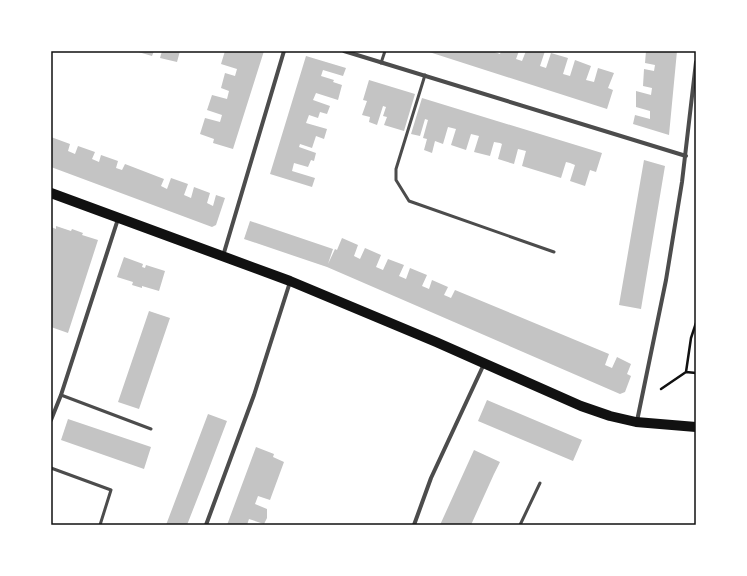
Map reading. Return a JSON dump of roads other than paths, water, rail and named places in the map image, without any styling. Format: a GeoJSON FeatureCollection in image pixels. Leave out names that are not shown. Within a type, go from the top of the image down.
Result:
{"type":"FeatureCollection","features":[{"type":"Feature","properties":{"kind":"main road"},"geometry":{"type":"LineString","coordinates":[[51,193],[290,281],[375,315],[581,406],[610,416],[636,422],[696,427]]}},
{"type":"Feature","properties":{"kind":"street"},"geometry":{"type":"LineString","coordinates":[[223,256],[284,51]]}},
{"type":"Feature","properties":{"kind":"street"},"geometry":{"type":"LineString","coordinates":[[344,51],[686,156]]}},
{"type":"Feature","properties":{"kind":"street"},"geometry":{"type":"LineString","coordinates":[[636,422],[666,280],[686,156],[696,62]]}},
{"type":"Feature","properties":{"kind":"street"},"geometry":{"type":"LineString","coordinates":[[51,420],[61,395],[118,218]]}},
{"type":"Feature","properties":{"kind":"street"},"geometry":{"type":"LineString","coordinates":[[206,525],[254,395],[290,281]]}},
{"type":"Feature","properties":{"kind":"street"},"geometry":{"type":"LineString","coordinates":[[414,525],[437,465],[484,363]]}},
{"type":"Feature","properties":{"kind":"lane"},"geometry":{"type":"LineString","coordinates":[[381,63],[385,51]]}},
{"type":"Feature","properties":{"kind":"lane"},"geometry":{"type":"LineString","coordinates":[[424,75],[396,169],[396,180],[409,201],[554,252]]}},
{"type":"Feature","properties":{"kind":"lane"},"geometry":{"type":"LineString","coordinates":[[61,395],[151,429]]}},
{"type":"Feature","properties":{"kind":"lane"},"geometry":{"type":"LineString","coordinates":[[51,468],[111,490],[100,525]]}},
{"type":"Feature","properties":{"kind":"lane"},"geometry":{"type":"LineString","coordinates":[[520,525],[540,483]]}}]}
